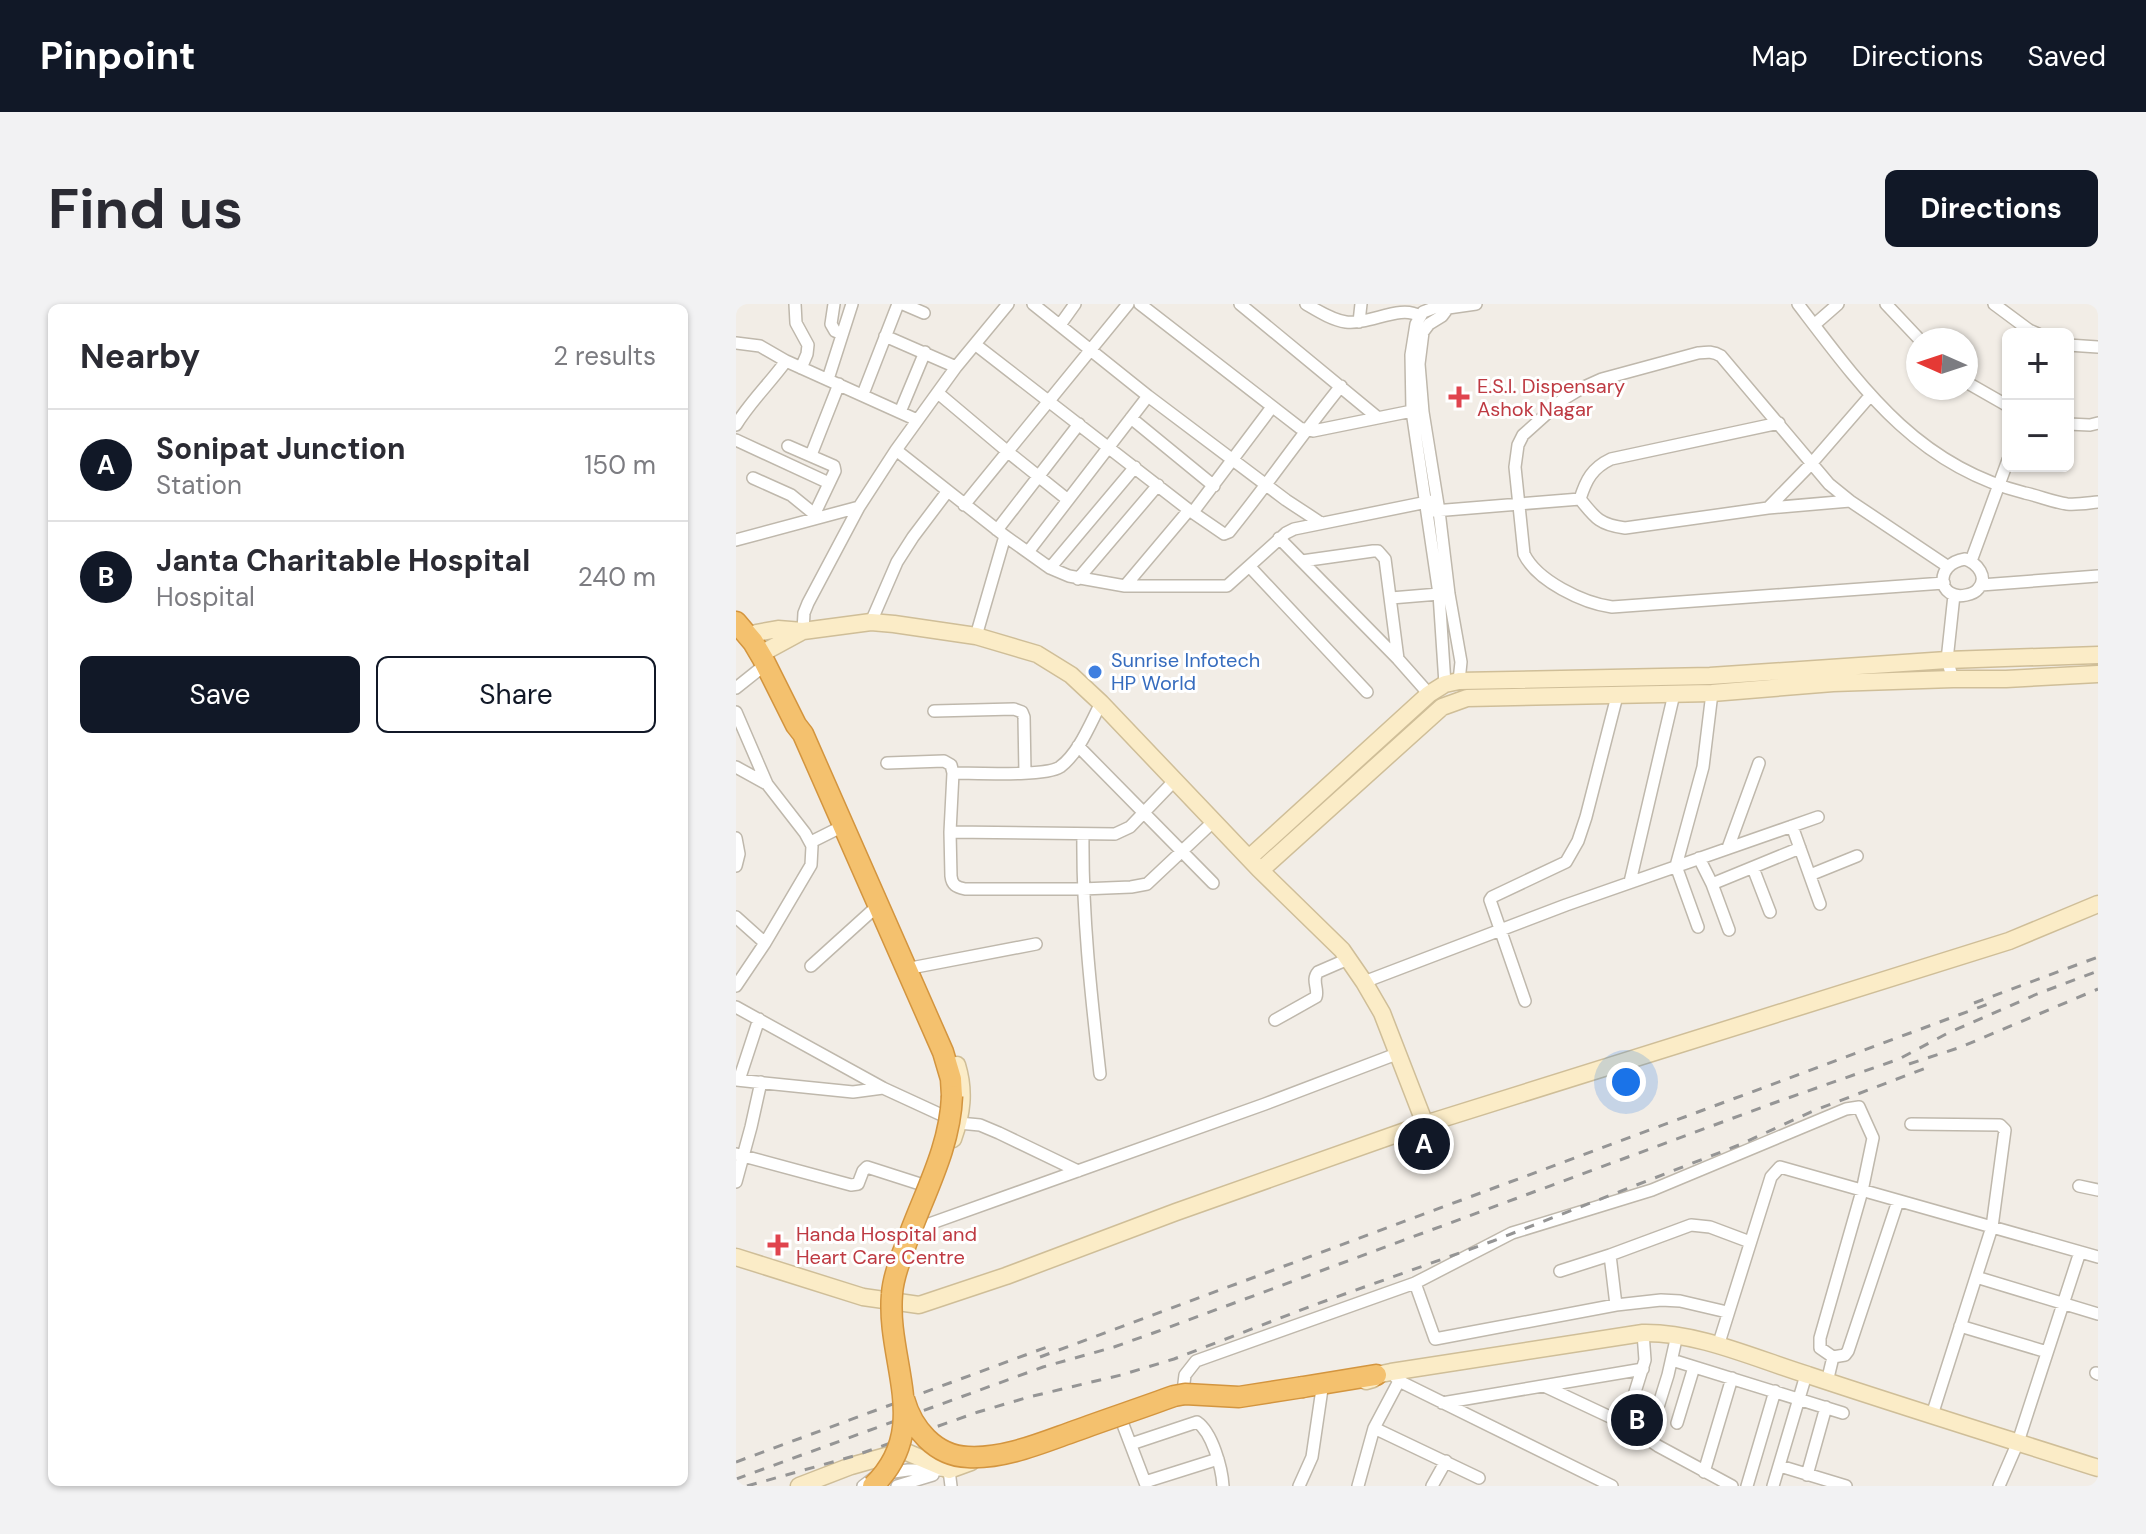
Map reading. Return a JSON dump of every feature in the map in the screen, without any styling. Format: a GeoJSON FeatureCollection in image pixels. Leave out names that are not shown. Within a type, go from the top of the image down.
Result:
{"type":"FeatureCollection","features":[{"type":"Feature","properties":{"kind":"highway"},"geometry":{"type":"LineString","coordinates":[[736,606],[802,720],[803,734],[843,826],[908,961],[951,1079],[951,1113],[942,1152],[894,1280],[892,1319],[905,1423],[900,1444],[886,1472],[873,1486]]}},
{"type":"Feature","properties":{"kind":"highway"},"geometry":{"type":"LineString","coordinates":[[736,622],[761,647]]}},
{"type":"Feature","properties":{"kind":"highway"},"geometry":{"type":"LineString","coordinates":[[904,1399],[913,1423],[926,1438],[941,1449],[967,1457],[1028,1448],[1174,1396],[1239,1397],[1389,1376]]}},
{"type":"Feature","properties":{"kind":"street"},"geometry":{"type":"LineString","coordinates":[[795,304],[796,323],[808,345],[801,368]]}},
{"type":"Feature","properties":{"kind":"street"},"geometry":{"type":"LineString","coordinates":[[834,304],[831,324],[835,331],[842,334]]}},
{"type":"Feature","properties":{"kind":"street"},"geometry":{"type":"LineString","coordinates":[[811,455],[852,304]]}},
{"type":"Feature","properties":{"kind":"street"},"geometry":{"type":"LineString","coordinates":[[863,394],[900,304],[924,313]]}},
{"type":"Feature","properties":{"kind":"street"},"geometry":{"type":"LineString","coordinates":[[803,631],[808,603],[859,507],[917,420],[1007,304]]}},
{"type":"Feature","properties":{"kind":"street"},"geometry":{"type":"LineString","coordinates":[[1033,304],[1148,396],[1321,523]]}},
{"type":"Feature","properties":{"kind":"street"},"geometry":{"type":"LineString","coordinates":[[1060,325],[1075,304]]}},
{"type":"Feature","properties":{"kind":"street"},"geometry":{"type":"LineString","coordinates":[[964,505],[1128,304]]}},
{"type":"Feature","properties":{"kind":"street"},"geometry":{"type":"LineString","coordinates":[[1140,304],[1300,428],[1313,431],[1412,411]]}},
{"type":"Feature","properties":{"kind":"street"},"geometry":{"type":"LineString","coordinates":[[1240,304],[1377,417]]}},
{"type":"Feature","properties":{"kind":"street"},"geometry":{"type":"LineString","coordinates":[[1306,304],[1338,320],[1359,322],[1401,311],[1419,316]]}},
{"type":"Feature","properties":{"kind":"street"},"geometry":{"type":"LineString","coordinates":[[1359,322],[1361,304]]}},
{"type":"Feature","properties":{"kind":"street"},"geometry":{"type":"LineString","coordinates":[[1452,682],[1461,662],[1433,506],[1412,411],[1411,355],[1419,316],[1436,307],[1476,304]]}},
{"type":"Feature","properties":{"kind":"street"},"geometry":{"type":"LineString","coordinates":[[1798,304],[1870,396],[1900,426],[1952,464],[1997,486],[2067,504],[2098,502]]}},
{"type":"Feature","properties":{"kind":"street"},"geometry":{"type":"LineString","coordinates":[[1814,325],[1838,304]]}},
{"type":"Feature","properties":{"kind":"street"},"geometry":{"type":"LineString","coordinates":[[1886,304],[1909,328]]}},
{"type":"Feature","properties":{"kind":"street"},"geometry":{"type":"LineString","coordinates":[[1994,304],[2026,328]]}},
{"type":"Feature","properties":{"kind":"street"},"geometry":{"type":"LineString","coordinates":[[1448,308],[1423,332],[1419,364],[1439,594],[1452,682]]}},
{"type":"Feature","properties":{"kind":"street"},"geometry":{"type":"LineString","coordinates":[[885,336],[956,367]]}},
{"type":"Feature","properties":{"kind":"street"},"geometry":{"type":"LineString","coordinates":[[736,343],[760,346],[786,361],[917,420]]}},
{"type":"Feature","properties":{"kind":"street"},"geometry":{"type":"LineString","coordinates":[[976,345],[1220,533],[1226,533],[1267,485],[1341,386]]}},
{"type":"Feature","properties":{"kind":"street"},"geometry":{"type":"LineString","coordinates":[[2074,345],[2098,347]]}},
{"type":"Feature","properties":{"kind":"street"},"geometry":{"type":"LineString","coordinates":[[900,412],[925,352]]}},
{"type":"Feature","properties":{"kind":"street"},"geometry":{"type":"LineString","coordinates":[[1944,583],[1675,603],[1598,605],[1574,595],[1535,571],[1528,563],[1524,554],[1518,505],[1515,456],[1523,435],[1562,400],[1582,388],[1602,379],[1698,353],[1716,353],[1829,484],[1947,566]]}},
{"type":"Feature","properties":{"kind":"street"},"geometry":{"type":"LineString","coordinates":[[736,425],[786,361]]}},
{"type":"Feature","properties":{"kind":"street"},"geometry":{"type":"LineString","coordinates":[[1978,389],[2002,403]]}},
{"type":"Feature","properties":{"kind":"street"},"geometry":{"type":"LineString","coordinates":[[938,393],[1068,500]]}},
{"type":"Feature","properties":{"kind":"street"},"geometry":{"type":"LineString","coordinates":[[1028,552],[1148,396]]}},
{"type":"Feature","properties":{"kind":"street"},"geometry":{"type":"LineString","coordinates":[[1768,508],[1870,396]]}},
{"type":"Feature","properties":{"kind":"street"},"geometry":{"type":"LineString","coordinates":[[1125,586],[1214,486],[1272,407]]}},
{"type":"Feature","properties":{"kind":"street"},"geometry":{"type":"LineString","coordinates":[[1131,418],[1214,486]]}},
{"type":"Feature","properties":{"kind":"street"},"geometry":{"type":"LineString","coordinates":[[1580,499],[1586,480],[1594,470],[1611,459],[1779,423]]}},
{"type":"Feature","properties":{"kind":"street"},"geometry":{"type":"LineString","coordinates":[[2074,424],[2098,423]]}},
{"type":"Feature","properties":{"kind":"street"},"geometry":{"type":"LineString","coordinates":[[976,636],[1001,533],[1079,424]]}},
{"type":"Feature","properties":{"kind":"street"},"geometry":{"type":"LineString","coordinates":[[736,440],[829,483]]}},
{"type":"Feature","properties":{"kind":"street"},"geometry":{"type":"LineString","coordinates":[[788,446],[834,466],[835,471],[816,516]]}},
{"type":"Feature","properties":{"kind":"street"},"geometry":{"type":"LineString","coordinates":[[896,450],[1050,568],[1078,579],[1125,586],[1227,586],[1279,538],[1294,529],[1321,523],[1433,506],[1518,505],[1580,499]]}},
{"type":"Feature","properties":{"kind":"street"},"geometry":{"type":"LineString","coordinates":[[1050,568],[1135,467]]}},
{"type":"Feature","properties":{"kind":"street"},"geometry":{"type":"LineString","coordinates":[[1971,561],[2003,472]]}},
{"type":"Feature","properties":{"kind":"street"},"geometry":{"type":"LineString","coordinates":[[753,478],[791,495],[816,516]]}},
{"type":"Feature","properties":{"kind":"street"},"geometry":{"type":"LineString","coordinates":[[1078,579],[1158,485]]}},
{"type":"Feature","properties":{"kind":"street"},"geometry":{"type":"LineString","coordinates":[[871,622],[897,562],[947,492]]}},
{"type":"Feature","properties":{"kind":"street"},"geometry":{"type":"LineString","coordinates":[[1580,499],[1596,520],[1625,528],[1768,508],[1850,501]]}},
{"type":"Feature","properties":{"kind":"street"},"geometry":{"type":"LineString","coordinates":[[736,540],[816,516],[859,507]]}},
{"type":"Feature","properties":{"kind":"street"},"geometry":{"type":"LineString","coordinates":[[1279,538],[1429,694]]}},
{"type":"Feature","properties":{"kind":"street"},"geometry":{"type":"LineString","coordinates":[[1302,561],[1378,551],[1385,559],[1398,659]]}},
{"type":"Feature","properties":{"kind":"street"},"geometry":{"type":"LineString","coordinates":[[1947,566],[1958,560],[1971,561],[1980,569],[1981,585]]}},
{"type":"Feature","properties":{"kind":"street"},"geometry":{"type":"LineString","coordinates":[[1947,566],[1944,583],[1948,592],[1961,596],[1970,595],[1981,585],[2098,576]]}},
{"type":"Feature","properties":{"kind":"street"},"geometry":{"type":"LineString","coordinates":[[1250,567],[1367,692]]}},
{"type":"Feature","properties":{"kind":"street"},"geometry":{"type":"LineString","coordinates":[[1391,598],[1439,594]]}},
{"type":"Feature","properties":{"kind":"street"},"geometry":{"type":"LineString","coordinates":[[1953,679],[1947,660],[1954,595]]}},
{"type":"Feature","properties":{"kind":"street"},"geometry":{"type":"LineString","coordinates":[[736,688],[761,647],[778,629],[803,631],[871,622],[976,636],[1037,654],[1071,675],[1342,950],[1382,1013],[1425,1124]]}},
{"type":"Feature","properties":{"kind":"street"},"geometry":{"type":"LineString","coordinates":[[1249,858],[1429,694],[1452,682],[1710,676],[1947,660],[2098,655]]}},
{"type":"Feature","properties":{"kind":"street"},"geometry":{"type":"LineString","coordinates":[[1261,870],[1442,707],[1467,698],[1712,693],[1833,683],[2098,674]]}},
{"type":"Feature","properties":{"kind":"street"},"geometry":{"type":"LineString","coordinates":[[1698,927],[1676,866],[1703,767],[1712,693]]}},
{"type":"Feature","properties":{"kind":"street"},"geometry":{"type":"LineString","coordinates":[[1630,882],[1674,694]]}},
{"type":"Feature","properties":{"kind":"street"},"geometry":{"type":"LineString","coordinates":[[1525,1001],[1490,904],[1492,897],[1566,862],[1578,841],[1586,817],[1617,696]]}},
{"type":"Feature","properties":{"kind":"street"},"geometry":{"type":"LineString","coordinates":[[953,773],[1025,773],[1056,769],[1078,746],[1101,703]]}},
{"type":"Feature","properties":{"kind":"street"},"geometry":{"type":"LineString","coordinates":[[934,711],[1014,709],[1022,712],[1025,773]]}},
{"type":"Feature","properties":{"kind":"street"},"geometry":{"type":"LineString","coordinates":[[736,712],[767,784],[811,842],[813,855],[811,865],[736,986]]}},
{"type":"Feature","properties":{"kind":"street"},"geometry":{"type":"LineString","coordinates":[[1078,746],[1213,883]]}},
{"type":"Feature","properties":{"kind":"street"},"geometry":{"type":"LineString","coordinates":[[887,763],[944,761],[951,765],[951,876],[952,883],[965,889],[1082,889],[1147,884],[1214,821]]}},
{"type":"Feature","properties":{"kind":"street"},"geometry":{"type":"LineString","coordinates":[[1728,848],[1759,763]]}},
{"type":"Feature","properties":{"kind":"street"},"geometry":{"type":"LineString","coordinates":[[736,767],[767,784]]}},
{"type":"Feature","properties":{"kind":"street"},"geometry":{"type":"LineString","coordinates":[[950,832],[1121,832],[1144,814],[1176,779]]}},
{"type":"Feature","properties":{"kind":"street"},"geometry":{"type":"LineString","coordinates":[[1364,982],[1630,882],[1818,817]]}},
{"type":"Feature","properties":{"kind":"street"},"geometry":{"type":"LineString","coordinates":[[811,842],[843,826]]}},
{"type":"Feature","properties":{"kind":"street"},"geometry":{"type":"LineString","coordinates":[[1792,826],[1820,904]]}},
{"type":"Feature","properties":{"kind":"street"},"geometry":{"type":"LineString","coordinates":[[1083,834],[1082,889],[1100,1074]]}},
{"type":"Feature","properties":{"kind":"street"},"geometry":{"type":"LineString","coordinates":[[736,838],[739,854],[736,866]]}},
{"type":"Feature","properties":{"kind":"street"},"geometry":{"type":"LineString","coordinates":[[1712,884],[1800,848]]}},
{"type":"Feature","properties":{"kind":"street"},"geometry":{"type":"LineString","coordinates":[[1810,875],[1857,856]]}},
{"type":"Feature","properties":{"kind":"street"},"geometry":{"type":"LineString","coordinates":[[1699,858],[1729,930]]}},
{"type":"Feature","properties":{"kind":"street"},"geometry":{"type":"LineString","coordinates":[[1753,868],[1770,912]]}},
{"type":"Feature","properties":{"kind":"street"},"geometry":{"type":"LineString","coordinates":[[863,871],[874,909],[941,1070],[951,1120],[903,1272],[901,1303]]}},
{"type":"Feature","properties":{"kind":"street"},"geometry":{"type":"LineString","coordinates":[[736,1257],[835,1288],[919,1305],[1425,1124],[2009,941],[2098,904]]}},
{"type":"Feature","properties":{"kind":"street"},"geometry":{"type":"LineString","coordinates":[[811,966],[874,909]]}},
{"type":"Feature","properties":{"kind":"street"},"geometry":{"type":"LineString","coordinates":[[736,917],[765,943]]}},
{"type":"Feature","properties":{"kind":"street"},"geometry":{"type":"LineString","coordinates":[[883,1300],[889,1264],[920,1184],[937,1142],[962,1101],[960,1074],[951,1046],[908,961],[1036,944]]}},
{"type":"Feature","properties":{"kind":"street"},"geometry":{"type":"LineString","coordinates":[[1275,1020],[1316,997],[1314,979],[1318,972],[1348,959]]}},
{"type":"Feature","properties":{"kind":"street"},"geometry":{"type":"LineString","coordinates":[[736,1007],[883,1088],[951,1120],[980,1125],[1078,1171]]}},
{"type":"Feature","properties":{"kind":"street"},"geometry":{"type":"LineString","coordinates":[[759,1019],[738,1080],[853,1092],[883,1088]]}},
{"type":"Feature","properties":{"kind":"street"},"geometry":{"type":"LineString","coordinates":[[918,1228],[1399,1053]]}},
{"type":"Feature","properties":{"kind":"street"},"geometry":{"type":"LineString","coordinates":[[736,1182],[740,1156],[761,1082]]}},
{"type":"Feature","properties":{"kind":"street"},"geometry":{"type":"LineString","coordinates":[[1182,1393],[1185,1375],[1196,1361],[1415,1283],[1512,1233],[1652,1190],[1846,1109],[1859,1107],[1873,1138],[1862,1191],[1820,1338],[1820,1348],[1833,1357],[1845,1355],[1898,1201]]}},
{"type":"Feature","properties":{"kind":"street"},"geometry":{"type":"LineString","coordinates":[[1911,1124],[2000,1125],[2005,1133],[1992,1227],[1932,1415]]}},
{"type":"Feature","properties":{"kind":"street"},"geometry":{"type":"LineString","coordinates":[[740,1156],[851,1185],[858,1184],[867,1167],[920,1184]]}},
{"type":"Feature","properties":{"kind":"street"},"geometry":{"type":"LineString","coordinates":[[1718,1346],[1771,1177],[1780,1167],[2098,1257]]}},
{"type":"Feature","properties":{"kind":"street"},"geometry":{"type":"LineString","coordinates":[[2079,1186],[2098,1190]]}},
{"type":"Feature","properties":{"kind":"street"},"geometry":{"type":"LineString","coordinates":[[1560,1271],[1691,1225],[1710,1227],[1750,1242]]}},
{"type":"Feature","properties":{"kind":"street"},"geometry":{"type":"LineString","coordinates":[[1999,1486],[2018,1442],[2080,1252]]}},
{"type":"Feature","properties":{"kind":"street"},"geometry":{"type":"LineString","coordinates":[[1610,1255],[1616,1305]]}},
{"type":"Feature","properties":{"kind":"street"},"geometry":{"type":"LineString","coordinates":[[1976,1277],[2098,1314]]}},
{"type":"Feature","properties":{"kind":"street"},"geometry":{"type":"LineString","coordinates":[[1415,1283],[1435,1339],[1616,1305],[1661,1300],[1680,1301],[1727,1312]]}},
{"type":"Feature","properties":{"kind":"street"},"geometry":{"type":"LineString","coordinates":[[1960,1326],[2047,1352]]}},
{"type":"Feature","properties":{"kind":"street"},"geometry":{"type":"LineString","coordinates":[[1389,1376],[1643,1333],[1677,1335],[2098,1468]]}},
{"type":"Feature","properties":{"kind":"street"},"geometry":{"type":"LineString","coordinates":[[1625,1424],[1645,1360],[1643,1333]]}},
{"type":"Feature","properties":{"kind":"street"},"geometry":{"type":"LineString","coordinates":[[1648,1439],[1677,1335]]}},
{"type":"Feature","properties":{"kind":"street"},"geometry":{"type":"LineString","coordinates":[[1827,1382],[1833,1357]]}},
{"type":"Feature","properties":{"kind":"street"},"geometry":{"type":"LineString","coordinates":[[1672,1360],[1843,1413]]}},
{"type":"Feature","properties":{"kind":"street"},"geometry":{"type":"LineString","coordinates":[[1677,1423],[1694,1367]]}},
{"type":"Feature","properties":{"kind":"street"},"geometry":{"type":"LineString","coordinates":[[1442,1403],[1643,1369]]}},
{"type":"Feature","properties":{"kind":"street"},"geometry":{"type":"LineString","coordinates":[[897,1486],[950,1478],[982,1449],[1036,1437],[1182,1393],[1234,1391],[1371,1371],[1389,1376],[1590,1481],[1612,1486]]}},
{"type":"Feature","properties":{"kind":"street"},"geometry":{"type":"LineString","coordinates":[[1773,1486],[1806,1375]]}},
{"type":"Feature","properties":{"kind":"street"},"geometry":{"type":"LineString","coordinates":[[1358,1486],[1389,1376]]}},
{"type":"Feature","properties":{"kind":"street"},"geometry":{"type":"LineString","coordinates":[[1704,1472],[1732,1378]]}},
{"type":"Feature","properties":{"kind":"street"},"geometry":{"type":"LineString","coordinates":[[1544,1386],[1625,1424],[1732,1486]]}},
{"type":"Feature","properties":{"kind":"street"},"geometry":{"type":"LineString","coordinates":[[971,1462],[987,1466],[1015,1459],[1122,1422],[1182,1393],[1235,1403],[1313,1388],[1312,1457],[1299,1486]]}},
{"type":"Feature","properties":{"kind":"street"},"geometry":{"type":"LineString","coordinates":[[1747,1486],[1775,1391]]}},
{"type":"Feature","properties":{"kind":"street"},"geometry":{"type":"LineString","coordinates":[[1807,1475],[1826,1407]]}},
{"type":"Feature","properties":{"kind":"street"},"geometry":{"type":"LineString","coordinates":[[1122,1422],[1145,1484],[1218,1459]]}},
{"type":"Feature","properties":{"kind":"street"},"geometry":{"type":"LineString","coordinates":[[1131,1444],[1197,1422],[1203,1426],[1218,1459],[1223,1486]]}},
{"type":"Feature","properties":{"kind":"street"},"geometry":{"type":"LineString","coordinates":[[1374,1428],[1479,1478]]}},
{"type":"Feature","properties":{"kind":"street"},"geometry":{"type":"LineString","coordinates":[[799,1486],[851,1466],[904,1451],[950,1478]]}},
{"type":"Feature","properties":{"kind":"street"},"geometry":{"type":"LineString","coordinates":[[1432,1486],[1446,1461]]}},
{"type":"Feature","properties":{"kind":"street"},"geometry":{"type":"LineString","coordinates":[[1780,1466],[1846,1486]]}},
{"type":"Feature","properties":{"kind":"street"},"geometry":{"type":"LineString","coordinates":[[863,1486],[879,1474],[908,1470],[950,1478]]}},
{"type":"Feature","properties":{"kind":"railway"},"geometry":{"type":"LineString","coordinates":[[1974,1003],[2098,957]]}},
{"type":"Feature","properties":{"kind":"railway"},"geometry":{"type":"LineString","coordinates":[[736,1479],[1043,1367],[1156,1332],[1899,1059],[1948,1033],[2098,971]]}},
{"type":"Feature","properties":{"kind":"railway"},"geometry":{"type":"LineString","coordinates":[[1909,1064],[1961,1047],[2098,989]]}},
{"type":"Feature","properties":{"kind":"railway"},"geometry":{"type":"LineString","coordinates":[[1040,1357],[1988,1004]]}},
{"type":"Feature","properties":{"kind":"railway"},"geometry":{"type":"LineString","coordinates":[[747,1486],[854,1456],[978,1412],[1174,1359],[1493,1241],[1926,1068]]}},
{"type":"Feature","properties":{"kind":"railway"},"geometry":{"type":"LineString","coordinates":[[736,1462],[1047,1347]]}},
{"type":"Feature","properties":{"kind":"place","name":"E.S.I. Dispensary Ashok Nagar"},"geometry":{"type":"Point","coordinates":[1459,397]}},
{"type":"Feature","properties":{"kind":"place","name":"Sunrise Infotech HP World"},"geometry":{"type":"Point","coordinates":[1095,672]}},
{"type":"Feature","properties":{"kind":"place","name":"Sonipat Junction"},"geometry":{"type":"Point","coordinates":[1424,1144]}},
{"type":"Feature","properties":{"kind":"place","name":"Handa Hospital and Heart Care Centre"},"geometry":{"type":"Point","coordinates":[778,1245]}},
{"type":"Feature","properties":{"kind":"place","name":"Janta Charitable Hospital"},"geometry":{"type":"Point","coordinates":[1637,1420]}}]}
